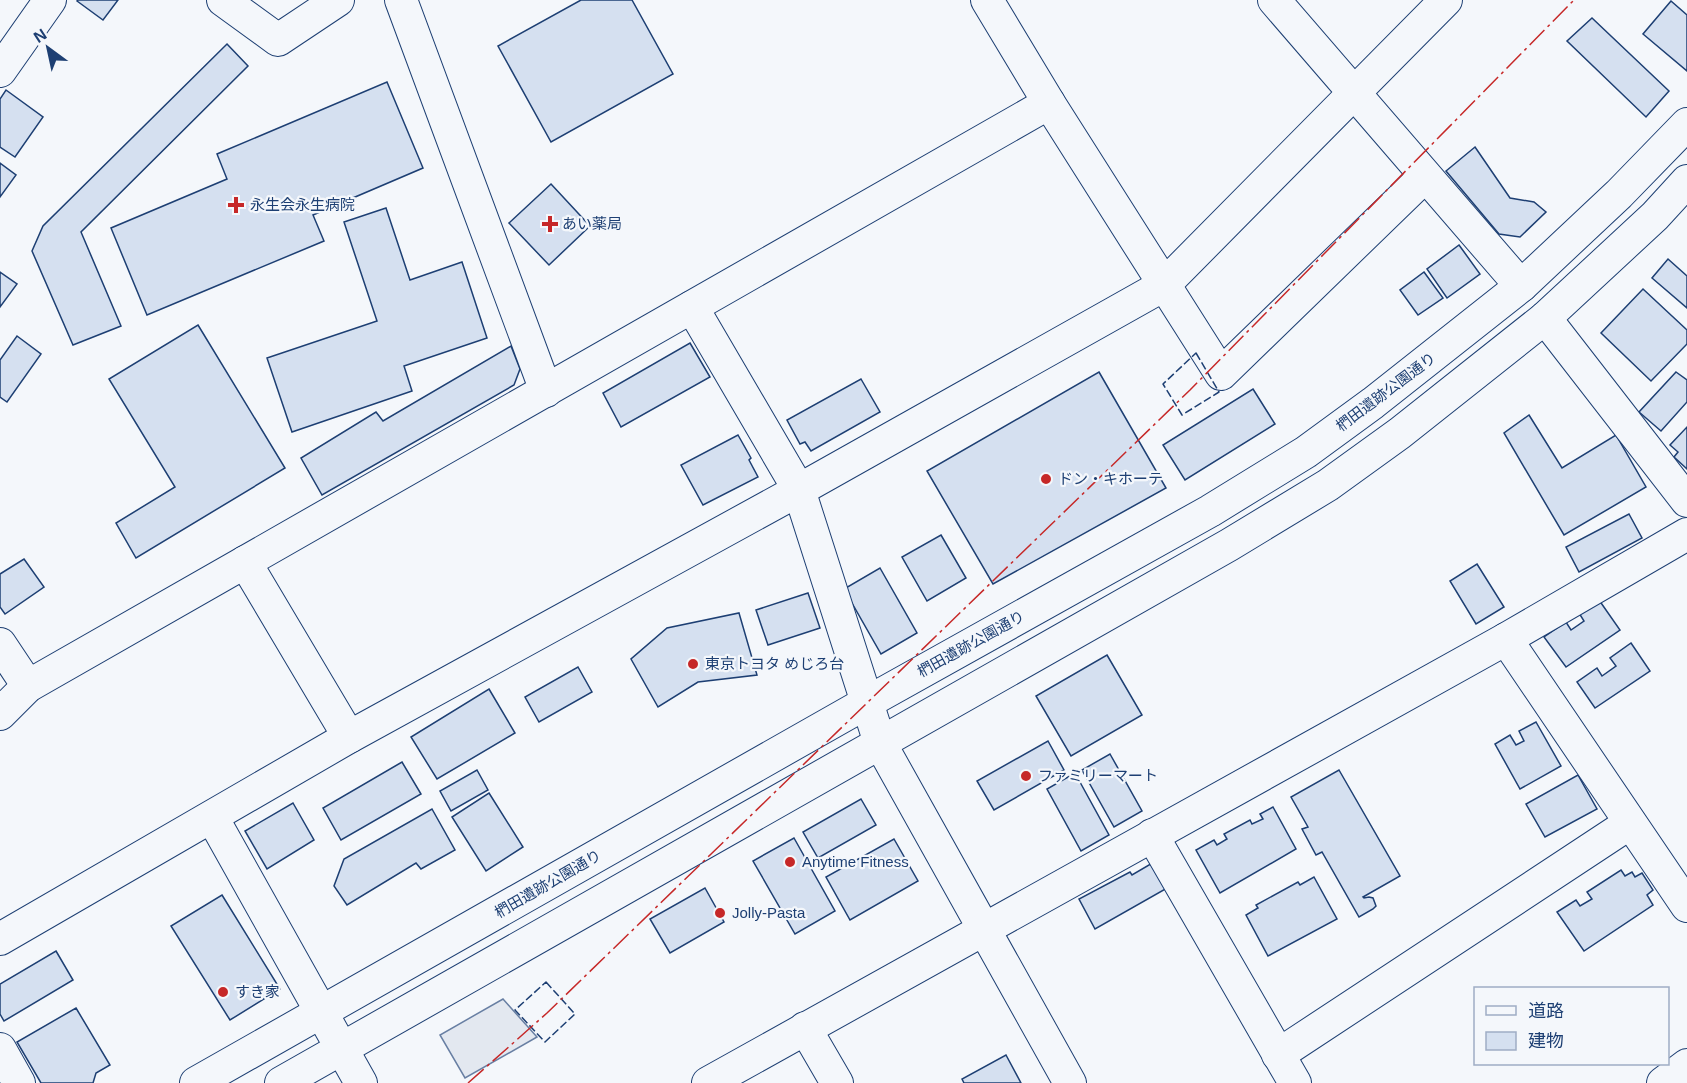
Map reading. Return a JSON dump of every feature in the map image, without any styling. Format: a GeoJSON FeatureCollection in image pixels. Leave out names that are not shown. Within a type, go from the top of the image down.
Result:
{"type":"FeatureCollection","features":[{"type":"Feature","properties":{"kind":"street"},"geometry":{"type":"LineString","coordinates":[[0,71],[50,0]]}},
{"type":"Feature","properties":{"kind":"street"},"geometry":{"type":"LineString","coordinates":[[229,2],[278,40],[338,0]]}},
{"type":"Feature","properties":{"kind":"street"},"geometry":{"type":"LineString","coordinates":[[401,0],[546,391]]}},
{"type":"Feature","properties":{"kind":"street"},"geometry":{"type":"LineString","coordinates":[[987,0],[1049,103],[1221,374],[1425,176]]}},
{"type":"Feature","properties":{"kind":"street"},"geometry":{"type":"LineString","coordinates":[[1274,0],[1521,286]]}},
{"type":"Feature","properties":{"kind":"street"},"geometry":{"type":"LineString","coordinates":[[0,939],[348,737],[799,490],[1164,285],[1446,0]]}},
{"type":"Feature","properties":{"kind":"street"},"geometry":{"type":"LineString","coordinates":[[0,714],[28,686],[1049,103]]}},
{"type":"Feature","properties":{"kind":"street","name":"椚田遺跡公園通り"},"geometry":{"type":"LineString","coordinates":[[196,1083],[1210,511],[1306,452],[1373,403],[1521,286],[1619,194],[1687,124]]}},
{"type":"Feature","properties":{"kind":"street"},"geometry":{"type":"LineString","coordinates":[[281,1083],[1229,545],[1328,485],[1400,433],[1545,318],[1654,216],[1687,181]]}},
{"type":"Feature","properties":{"kind":"street"},"geometry":{"type":"LineString","coordinates":[[692,307],[799,490],[880,743],[1070,1083]]}},
{"type":"Feature","properties":{"kind":"street"},"geometry":{"type":"LineString","coordinates":[[1545,318],[1687,501]]}},
{"type":"Feature","properties":{"kind":"street"},"geometry":{"type":"LineString","coordinates":[[708,1083],[1506,639],[1687,534]]}},
{"type":"Feature","properties":{"kind":"street"},"geometry":{"type":"LineString","coordinates":[[245,562],[348,737]]}},
{"type":"Feature","properties":{"kind":"street"},"geometry":{"type":"LineString","coordinates":[[1506,639],[1687,906]]}},
{"type":"Feature","properties":{"kind":"street"},"geometry":{"type":"LineString","coordinates":[[0,644],[28,686]]}},
{"type":"Feature","properties":{"kind":"street"},"geometry":{"type":"LineString","coordinates":[[212,817],[361,1083]]}},
{"type":"Feature","properties":{"kind":"street"},"geometry":{"type":"LineString","coordinates":[[1278,1055],[1630,823]]}},
{"type":"Feature","properties":{"kind":"street"},"geometry":{"type":"LineString","coordinates":[[1152,835],[1295,1083]]}},
{"type":"Feature","properties":{"kind":"street"},"geometry":{"type":"LineString","coordinates":[[805,1028],[837,1083]]}},
{"type":"Feature","properties":{"kind":"street"},"geometry":{"type":"LineString","coordinates":[[0,1049],[19,1083]]}},
{"type":"Feature","properties":{"kind":"street"},"geometry":{"type":"LineString","coordinates":[[1663,1083],[1687,1065]]}},
{"type":"Feature","properties":{"kind":"shaded area"},"geometry":{"type":"Polygon","coordinates":[[[503,999],[537,1037],[465,1078],[440,1035],[503,999]]]}},
{"type":"Feature","properties":{"kind":"building"},"geometry":{"type":"Polygon","coordinates":[[[78,0],[118,0],[103,20],[78,0]]]}},
{"type":"Feature","properties":{"kind":"building"},"geometry":{"type":"Polygon","coordinates":[[[581,0],[632,0],[673,74],[551,142],[498,46],[581,0]]]}},
{"type":"Feature","properties":{"kind":"building"},"geometry":{"type":"Polygon","coordinates":[[[1671,1],[1687,15],[1687,71],[1643,34],[1671,1]]]}},
{"type":"Feature","properties":{"kind":"building"},"geometry":{"type":"Polygon","coordinates":[[[1592,18],[1669,91],[1646,117],[1567,41],[1592,18]]]}},
{"type":"Feature","properties":{"kind":"building"},"geometry":{"type":"Polygon","coordinates":[[[227,44],[248,66],[81,232],[121,326],[73,345],[32,251],[43,226],[227,44]]]}},
{"type":"Feature","properties":{"kind":"building"},"geometry":{"type":"Polygon","coordinates":[[[387,82],[423,168],[313,215],[324,241],[147,315],[111,228],[227,179],[217,154],[387,82]]]}},
{"type":"Feature","properties":{"kind":"building"},"geometry":{"type":"Polygon","coordinates":[[[6,90],[43,117],[15,157],[0,147],[0,99],[6,90]]]}},
{"type":"Feature","properties":{"kind":"building"},"geometry":{"type":"Polygon","coordinates":[[[1475,147],[1510,198],[1534,202],[1546,212],[1520,237],[1499,234],[1446,171],[1475,147]]]}},
{"type":"Feature","properties":{"kind":"building"},"geometry":{"type":"Polygon","coordinates":[[[0,163],[16,175],[0,197],[0,163]]]}},
{"type":"Feature","properties":{"kind":"building","name":"あい薬局"},"geometry":{"type":"Polygon","coordinates":[[[551,184],[590,226],[549,265],[509,223],[551,184]]]}},
{"type":"Feature","properties":{"kind":"building"},"geometry":{"type":"Polygon","coordinates":[[[386,208],[410,280],[462,262],[487,338],[404,366],[412,391],[292,432],[267,358],[377,321],[344,222],[386,208]]]}},
{"type":"Feature","properties":{"kind":"building"},"geometry":{"type":"Polygon","coordinates":[[[1459,245],[1480,274],[1447,298],[1427,269],[1459,245]]]}},
{"type":"Feature","properties":{"kind":"building"},"geometry":{"type":"Polygon","coordinates":[[[1668,259],[1687,276],[1687,308],[1652,278],[1668,259]]]}},
{"type":"Feature","properties":{"kind":"building"},"geometry":{"type":"Polygon","coordinates":[[[0,272],[17,284],[0,307],[0,272]]]}},
{"type":"Feature","properties":{"kind":"building"},"geometry":{"type":"Polygon","coordinates":[[[1424,272],[1443,298],[1418,315],[1400,290],[1424,272]]]}},
{"type":"Feature","properties":{"kind":"building"},"geometry":{"type":"Polygon","coordinates":[[[1643,289],[1687,330],[1687,344],[1651,381],[1601,333],[1643,289]]]}},
{"type":"Feature","properties":{"kind":"building"},"geometry":{"type":"Polygon","coordinates":[[[198,325],[285,468],[136,558],[116,523],[175,487],[109,379],[198,325]]]}},
{"type":"Feature","properties":{"kind":"building"},"geometry":{"type":"Polygon","coordinates":[[[17,336],[41,354],[7,402],[0,397],[0,360],[17,336]]]}},
{"type":"Feature","properties":{"kind":"building"},"geometry":{"type":"Polygon","coordinates":[[[690,343],[710,377],[621,427],[603,393],[690,343]]]}},
{"type":"Feature","properties":{"kind":"building"},"geometry":{"type":"Polygon","coordinates":[[[511,346],[520,369],[514,385],[322,495],[301,458],[376,412],[383,421],[511,346]]]}},
{"type":"Feature","properties":{"kind":"building","name":"ドン・キホーテ"},"geometry":{"type":"Polygon","coordinates":[[[1099,372],[1166,488],[993,584],[927,471],[1099,372]]]}},
{"type":"Feature","properties":{"kind":"building"},"geometry":{"type":"Polygon","coordinates":[[[1676,372],[1687,380],[1687,402],[1661,431],[1639,412],[1676,372]]]}},
{"type":"Feature","properties":{"kind":"building"},"geometry":{"type":"Polygon","coordinates":[[[861,379],[880,412],[811,451],[805,442],[800,444],[787,420],[861,379]]]}},
{"type":"Feature","properties":{"kind":"building"},"geometry":{"type":"Polygon","coordinates":[[[1253,389],[1275,424],[1185,480],[1163,445],[1253,389]]]}},
{"type":"Feature","properties":{"kind":"building"},"geometry":{"type":"Polygon","coordinates":[[[1529,415],[1562,468],[1616,435],[1646,487],[1564,535],[1504,433],[1529,415]]]}},
{"type":"Feature","properties":{"kind":"building"},"geometry":{"type":"Polygon","coordinates":[[[1687,427],[1687,469],[1674,457],[1678,452],[1670,445],[1687,427]]]}},
{"type":"Feature","properties":{"kind":"building"},"geometry":{"type":"Polygon","coordinates":[[[738,435],[751,458],[749,460],[758,477],[703,505],[681,465],[738,435]]]}},
{"type":"Feature","properties":{"kind":"building"},"geometry":{"type":"Polygon","coordinates":[[[1629,514],[1642,538],[1579,572],[1566,547],[1629,514]]]}},
{"type":"Feature","properties":{"kind":"building"},"geometry":{"type":"Polygon","coordinates":[[[941,535],[966,578],[927,601],[902,557],[941,535]]]}},
{"type":"Feature","properties":{"kind":"building"},"geometry":{"type":"Polygon","coordinates":[[[24,559],[44,587],[5,614],[0,607],[0,574],[24,559]]]}},
{"type":"Feature","properties":{"kind":"building"},"geometry":{"type":"Polygon","coordinates":[[[1477,564],[1504,607],[1476,624],[1450,581],[1477,564]]]}},
{"type":"Feature","properties":{"kind":"building"},"geometry":{"type":"Polygon","coordinates":[[[880,568],[917,633],[881,654],[844,589],[880,568]]]}},
{"type":"Feature","properties":{"kind":"building"},"geometry":{"type":"Polygon","coordinates":[[[808,593],[820,628],[768,645],[756,610],[808,593]]]}},
{"type":"Feature","properties":{"kind":"building"},"geometry":{"type":"Polygon","coordinates":[[[1599,600],[1620,630],[1566,667],[1544,637],[1566,622],[1571,630],[1584,621],[1579,613],[1599,600]]]}},
{"type":"Feature","properties":{"kind":"building"},"geometry":{"type":"Polygon","coordinates":[[[739,613],[757,675],[698,682],[658,707],[631,659],[667,628],[739,613]]]}},
{"type":"Feature","properties":{"kind":"building"},"geometry":{"type":"Polygon","coordinates":[[[1631,643],[1650,671],[1595,708],[1577,682],[1597,668],[1602,676],[1616,666],[1610,658],[1631,643]]]}},
{"type":"Feature","properties":{"kind":"building"},"geometry":{"type":"Polygon","coordinates":[[[1107,655],[1142,715],[1071,756],[1036,696],[1107,655]]]}},
{"type":"Feature","properties":{"kind":"building"},"geometry":{"type":"Polygon","coordinates":[[[578,667],[592,692],[539,722],[525,697],[578,667]]]}},
{"type":"Feature","properties":{"kind":"building"},"geometry":{"type":"Polygon","coordinates":[[[489,689],[515,733],[437,779],[411,737],[489,689]]]}},
{"type":"Feature","properties":{"kind":"building"},"geometry":{"type":"Polygon","coordinates":[[[1536,722],[1561,766],[1520,789],[1495,744],[1510,735],[1516,745],[1524,741],[1519,731],[1536,722]]]}},
{"type":"Feature","properties":{"kind":"building"},"geometry":{"type":"Polygon","coordinates":[[[1048,741],[1064,770],[994,810],[977,781],[1048,741]]]}},
{"type":"Feature","properties":{"kind":"building"},"geometry":{"type":"Polygon","coordinates":[[[1110,754],[1142,811],[1114,827],[1082,770],[1110,754]]]}},
{"type":"Feature","properties":{"kind":"building"},"geometry":{"type":"Polygon","coordinates":[[[402,762],[421,794],[341,840],[323,808],[402,762]]]}},
{"type":"Feature","properties":{"kind":"building"},"geometry":{"type":"Polygon","coordinates":[[[477,770],[488,790],[451,811],[440,791],[477,770]]]}},
{"type":"Feature","properties":{"kind":"building"},"geometry":{"type":"Polygon","coordinates":[[[1339,770],[1400,876],[1363,897],[1373,898],[1376,906],[1359,917],[1322,852],[1316,855],[1302,829],[1308,827],[1291,797],[1339,770]]]}},
{"type":"Feature","properties":{"kind":"building"},"geometry":{"type":"Polygon","coordinates":[[[1075,773],[1109,835],[1081,851],[1047,789],[1075,773]]]}},
{"type":"Feature","properties":{"kind":"building"},"geometry":{"type":"Polygon","coordinates":[[[1578,775],[1597,809],[1545,837],[1526,804],[1578,775]]]}},
{"type":"Feature","properties":{"kind":"building"},"geometry":{"type":"Polygon","coordinates":[[[489,793],[523,847],[486,871],[452,817],[489,793]]]}},
{"type":"Feature","properties":{"kind":"building"},"geometry":{"type":"Polygon","coordinates":[[[861,799],[876,825],[818,858],[803,832],[861,799]]]}},
{"type":"Feature","properties":{"kind":"building"},"geometry":{"type":"Polygon","coordinates":[[[293,803],[314,840],[267,869],[245,831],[293,803]]]}},
{"type":"Feature","properties":{"kind":"building"},"geometry":{"type":"Polygon","coordinates":[[[1273,807],[1296,849],[1220,893],[1196,850],[1214,840],[1217,845],[1227,839],[1224,834],[1250,820],[1252,824],[1263,819],[1260,814],[1273,807]]]}},
{"type":"Feature","properties":{"kind":"building"},"geometry":{"type":"Polygon","coordinates":[[[432,809],[455,850],[421,869],[416,863],[347,905],[334,886],[344,859],[432,809]]]}},
{"type":"Feature","properties":{"kind":"building"},"geometry":{"type":"Polygon","coordinates":[[[794,838],[835,911],[795,934],[753,861],[794,838]]]}},
{"type":"Feature","properties":{"kind":"building"},"geometry":{"type":"Polygon","coordinates":[[[894,839],[918,881],[850,920],[826,877],[894,839]]]}},
{"type":"Feature","properties":{"kind":"building"},"geometry":{"type":"Polygon","coordinates":[[[1154,862],[1169,887],[1095,929],[1079,899],[1130,872],[1132,875],[1154,862]]]}},
{"type":"Feature","properties":{"kind":"building"},"geometry":{"type":"Polygon","coordinates":[[[1621,870],[1625,876],[1632,872],[1635,877],[1642,873],[1653,890],[1647,895],[1653,905],[1584,951],[1557,912],[1576,900],[1580,906],[1592,899],[1587,892],[1621,870]]]}},
{"type":"Feature","properties":{"kind":"building"},"geometry":{"type":"Polygon","coordinates":[[[1314,877],[1337,919],[1268,956],[1246,915],[1258,908],[1256,905],[1298,882],[1300,885],[1314,877]]]}},
{"type":"Feature","properties":{"kind":"building"},"geometry":{"type":"Polygon","coordinates":[[[705,888],[724,922],[670,953],[650,919],[705,888]]]}},
{"type":"Feature","properties":{"kind":"building"},"geometry":{"type":"Polygon","coordinates":[[[222,895],[280,989],[230,1020],[171,926],[222,895]]]}},
{"type":"Feature","properties":{"kind":"building"},"geometry":{"type":"Polygon","coordinates":[[[56,951],[73,980],[4,1021],[0,1014],[0,984],[56,951]]]}},
{"type":"Feature","properties":{"kind":"building"},"geometry":{"type":"Polygon","coordinates":[[[76,1008],[110,1065],[96,1073],[93,1083],[41,1083],[17,1042],[76,1008]]]}},
{"type":"Feature","properties":{"kind":"building"},"geometry":{"type":"Polygon","coordinates":[[[1006,1055],[1021,1083],[964,1083],[962,1079],[1006,1055]]]}},
{"type":"Feature","properties":{"kind":"fence"},"geometry":{"type":"LineString","coordinates":[[1196,353],[1219,392],[1182,415],[1163,384],[1196,353]]}},
{"type":"Feature","properties":{"kind":"fence"},"geometry":{"type":"LineString","coordinates":[[546,982],[575,1014],[545,1042],[515,1010],[546,982]]}},
{"type":"Feature","properties":{"kind":"power"},"geometry":{"type":"LineString","coordinates":[[468,1083],[547,1013],[1190,390],[1574,0]]}},
{"type":"Feature","properties":{"kind":"place","name":"永生会永生病院"},"geometry":{"type":"Point","coordinates":[236,205]}},
{"type":"Feature","properties":{"kind":"place","name":"あい薬局"},"geometry":{"type":"Point","coordinates":[550,224]}},
{"type":"Feature","properties":{"kind":"place","name":"ドン・キホーテ"},"geometry":{"type":"Point","coordinates":[1046,479]}},
{"type":"Feature","properties":{"kind":"place","name":"東京トヨタ めじろ台"},"geometry":{"type":"Point","coordinates":[693,664]}},
{"type":"Feature","properties":{"kind":"place","name":"ファミリーマート"},"geometry":{"type":"Point","coordinates":[1026,776]}},
{"type":"Feature","properties":{"kind":"place","name":"Anytime Fitness"},"geometry":{"type":"Point","coordinates":[790,862]}},
{"type":"Feature","properties":{"kind":"place","name":"Jolly-Pasta"},"geometry":{"type":"Point","coordinates":[720,913]}},
{"type":"Feature","properties":{"kind":"place","name":"すき家"},"geometry":{"type":"Point","coordinates":[223,992]}}]}
